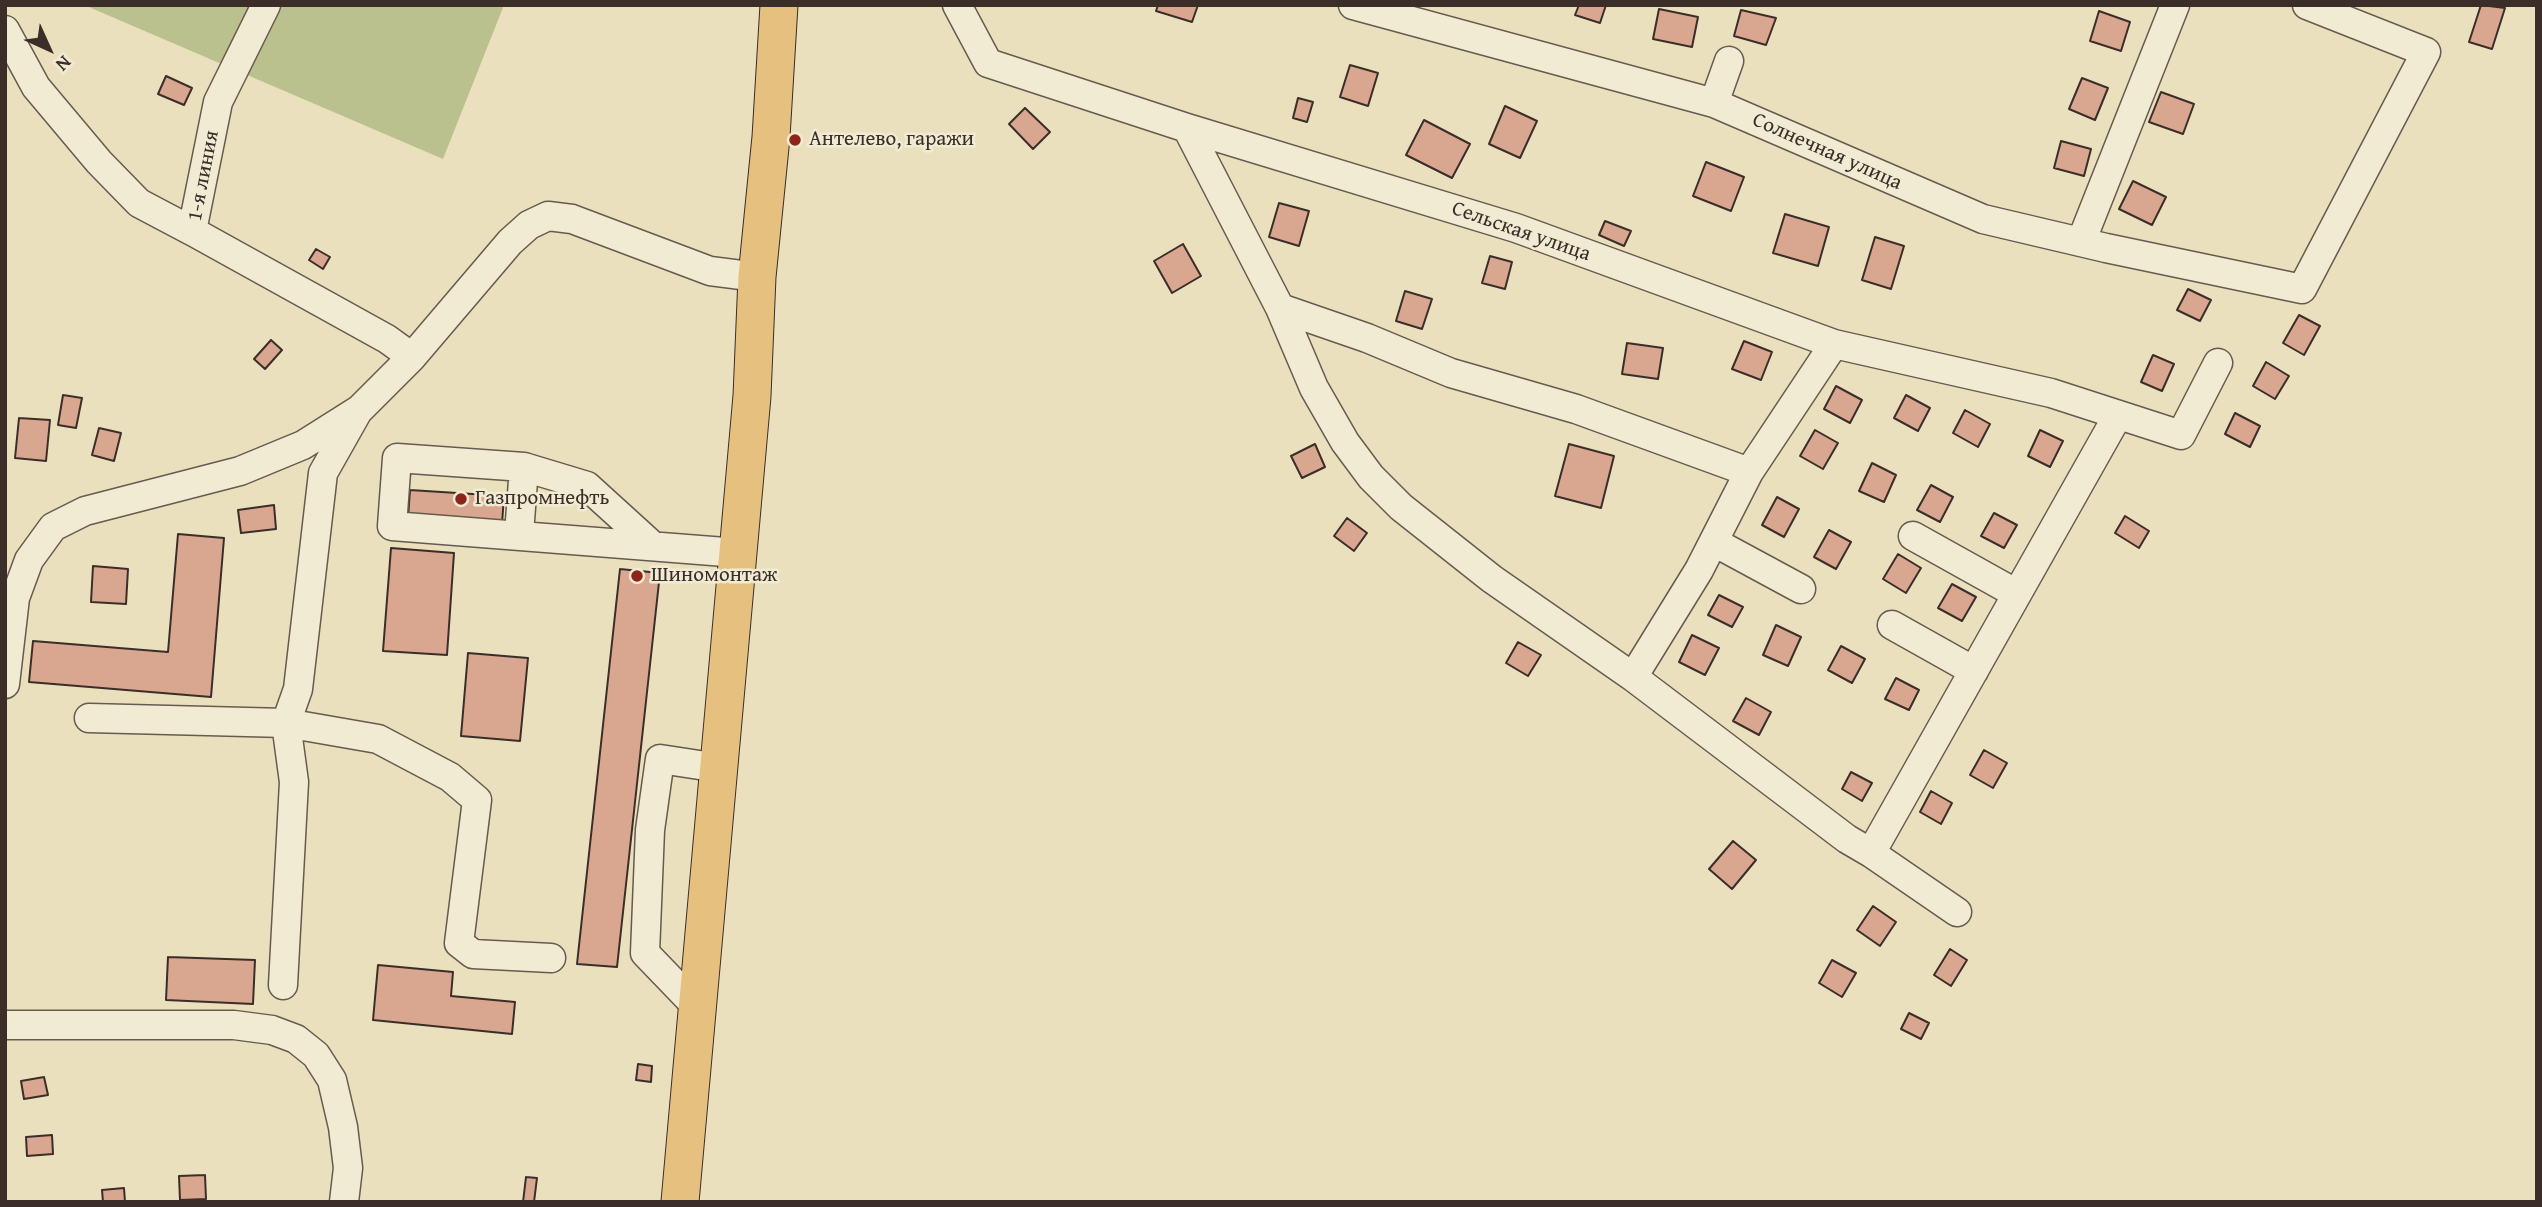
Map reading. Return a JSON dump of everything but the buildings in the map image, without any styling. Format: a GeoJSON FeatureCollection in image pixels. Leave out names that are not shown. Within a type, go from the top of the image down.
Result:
{"type":"FeatureCollection","features":[{"type":"Feature","properties":{"kind":"main road"},"geometry":{"type":"LineString","coordinates":[[680,1202],[752,396],[757,277],[771,138],[779,5]]}},
{"type":"Feature","properties":{"kind":"street","name":"1-я линия"},"geometry":{"type":"LineString","coordinates":[[266,5],[218,102],[192,231],[387,340],[412,357]]}},
{"type":"Feature","properties":{"kind":"street","name":"Сельская улица"},"geometry":{"type":"LineString","coordinates":[[957,5],[988,63],[1187,128],[1516,228],[1834,344],[2051,393],[2181,435],[2218,363]]}},
{"type":"Feature","properties":{"kind":"street","name":"Солнечная улица"},"geometry":{"type":"LineString","coordinates":[[1353,5],[1714,103],[1983,219],[2302,289],[2426,52],[2307,5]]}},
{"type":"Feature","properties":{"kind":"street"},"geometry":{"type":"LineString","coordinates":[[2081,242],[2175,5]]}},
{"type":"Feature","properties":{"kind":"street"},"geometry":{"type":"LineString","coordinates":[[5,30],[36,86],[99,162],[139,203],[192,231]]}},
{"type":"Feature","properties":{"kind":"street"},"geometry":{"type":"LineString","coordinates":[[1714,103],[1729,61]]}},
{"type":"Feature","properties":{"kind":"street"},"geometry":{"type":"LineString","coordinates":[[1187,128],[1280,308],[1314,388],[1345,442],[1371,477],[1401,507],[1492,579],[1633,677],[1847,839],[1957,912]]}},
{"type":"Feature","properties":{"kind":"street"},"geometry":{"type":"LineString","coordinates":[[5,684],[15,598],[29,560],[53,527],[85,512],[240,471],[303,445],[360,409],[412,357],[510,242],[529,225],[548,216],[572,219],[710,271],[757,277]]}},
{"type":"Feature","properties":{"kind":"street"},"geometry":{"type":"LineString","coordinates":[[1280,308],[1367,338],[1451,373],[1576,409],[1749,472]]}},
{"type":"Feature","properties":{"kind":"street"},"geometry":{"type":"LineString","coordinates":[[1633,677],[1714,542],[1749,472],[1834,344]]}},
{"type":"Feature","properties":{"kind":"street"},"geometry":{"type":"LineString","coordinates":[[283,985],[294,782],[286,723],[298,689],[323,473],[360,409]]}},
{"type":"Feature","properties":{"kind":"street"},"geometry":{"type":"LineString","coordinates":[[1871,853],[2118,415]]}},
{"type":"Feature","properties":{"kind":"street"},"geometry":{"type":"LineString","coordinates":[[653,546],[587,486],[524,467],[397,458],[392,526],[738,553]]}},
{"type":"Feature","properties":{"kind":"street"},"geometry":{"type":"LineString","coordinates":[[519,534],[524,467]]}},
{"type":"Feature","properties":{"kind":"street"},"geometry":{"type":"LineString","coordinates":[[1913,536],[2017,594]]}},
{"type":"Feature","properties":{"kind":"street"},"geometry":{"type":"LineString","coordinates":[[1714,542],[1801,589]]}},
{"type":"Feature","properties":{"kind":"street"},"geometry":{"type":"LineString","coordinates":[[1892,625],[1974,671]]}},
{"type":"Feature","properties":{"kind":"street"},"geometry":{"type":"LineString","coordinates":[[89,718],[286,723],[378,739],[450,777],[478,800],[459,943],[473,954],[551,958]]}},
{"type":"Feature","properties":{"kind":"street"},"geometry":{"type":"LineString","coordinates":[[698,1007],[645,953],[650,830],[660,759],[719,768]]}},
{"type":"Feature","properties":{"kind":"street"},"geometry":{"type":"LineString","coordinates":[[5,1025],[234,1025],[272,1030],[296,1039],[316,1055],[332,1080],[343,1127],[348,1168],[344,1202]]}},
{"type":"Feature","properties":{"kind":"green space"},"geometry":{"type":"Polygon","coordinates":[[[84,5],[504,5],[443,159],[84,5]]]}},
{"type":"Feature","properties":{"kind":"place","name":"Антелево, гаражи"},"geometry":{"type":"Point","coordinates":[795,140]}},
{"type":"Feature","properties":{"kind":"place","name":"Газпромнефть"},"geometry":{"type":"Point","coordinates":[461,499]}},
{"type":"Feature","properties":{"kind":"place","name":"Шиномонтаж"},"geometry":{"type":"Point","coordinates":[637,576]}}]}
